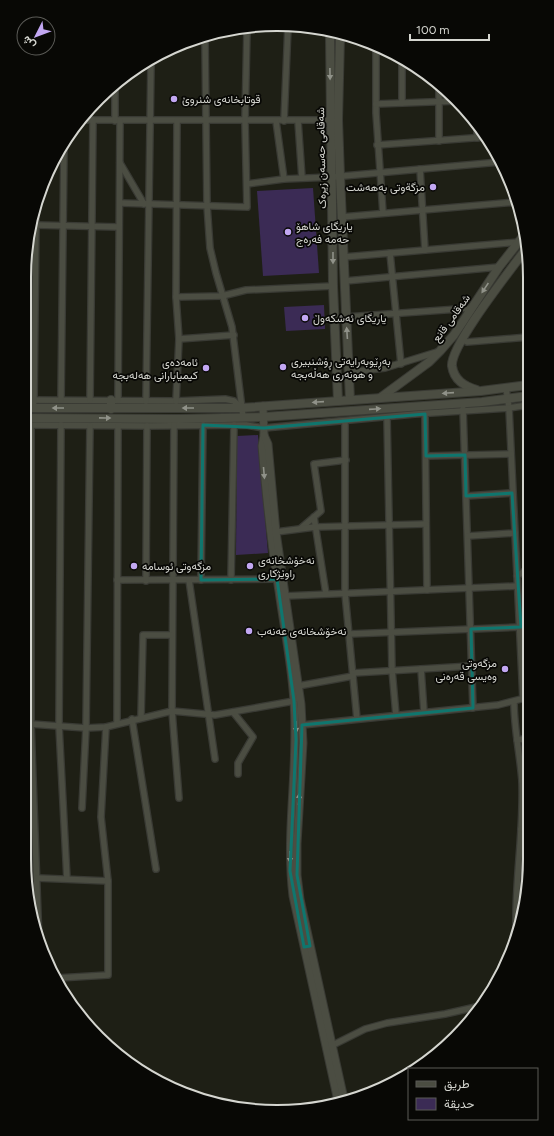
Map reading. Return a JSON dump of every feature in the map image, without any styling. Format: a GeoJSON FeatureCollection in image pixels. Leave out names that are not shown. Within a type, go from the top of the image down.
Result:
{"type":"FeatureCollection","features":[{"type":"Feature","properties":{"kind":"main road","name":"شەقامی حەسەن زیرەک"},"geometry":{"type":"LineString","coordinates":[[330,37],[335,120],[336,177],[333,286],[338,401]]}},
{"type":"Feature","properties":{"kind":"main road","name":"شەقامی حەسەن زیرەک"},"geometry":{"type":"LineString","coordinates":[[335,120],[340,39]]}},
{"type":"Feature","properties":{"kind":"main road","name":"شەقامی حەسەن زیرەک"},"geometry":{"type":"LineString","coordinates":[[336,177],[342,217],[350,372],[350,400]]}},
{"type":"Feature","properties":{"kind":"main road","name":"شەقامی قانع"},"geometry":{"type":"LineString","coordinates":[[379,398],[429,362],[440,352],[460,326],[499,267],[520,242]]}},
{"type":"Feature","properties":{"kind":"main road","name":"شەقامی قانع"},"geometry":{"type":"LineString","coordinates":[[481,391],[460,383],[455,375],[452,364],[455,351],[466,332],[522,255]]}},
{"type":"Feature","properties":{"kind":"main road"},"geometry":{"type":"LineString","coordinates":[[460,326],[466,332]]}},
{"type":"Feature","properties":{"kind":"main road"},"geometry":{"type":"LineString","coordinates":[[31,405],[113,403],[241,408],[481,391],[523,386]]}},
{"type":"Feature","properties":{"kind":"main road"},"geometry":{"type":"LineString","coordinates":[[31,419],[49,421],[177,423],[243,418],[463,407],[523,396]]}},
{"type":"Feature","properties":{"kind":"street"},"geometry":{"type":"LineString","coordinates":[[284,121],[288,32]]}},
{"type":"Feature","properties":{"kind":"street"},"geometry":{"type":"LineString","coordinates":[[120,203],[207,205],[247,208],[245,121],[247,33]]}},
{"type":"Feature","properties":{"kind":"street"},"geometry":{"type":"LineString","coordinates":[[205,42],[207,205],[210,248],[234,335],[243,418]]}},
{"type":"Feature","properties":{"kind":"street"},"geometry":{"type":"LineString","coordinates":[[376,52],[377,146],[383,213]]}},
{"type":"Feature","properties":{"kind":"street"},"geometry":{"type":"LineString","coordinates":[[402,65],[402,103]]}},
{"type":"Feature","properties":{"kind":"street"},"geometry":{"type":"LineString","coordinates":[[146,401],[146,204],[151,66]]}},
{"type":"Feature","properties":{"kind":"street"},"geometry":{"type":"LineString","coordinates":[[113,403],[120,203],[120,162],[115,92]]}},
{"type":"Feature","properties":{"kind":"street"},"geometry":{"type":"LineString","coordinates":[[439,92],[439,141]]}},
{"type":"Feature","properties":{"kind":"street"},"geometry":{"type":"LineString","coordinates":[[376,104],[449,101]]}},
{"type":"Feature","properties":{"kind":"street"},"geometry":{"type":"LineString","coordinates":[[88,120],[335,120]]}},
{"type":"Feature","properties":{"kind":"street"},"geometry":{"type":"LineString","coordinates":[[90,400],[93,120]]}},
{"type":"Feature","properties":{"kind":"street"},"geometry":{"type":"LineString","coordinates":[[176,401],[179,339],[176,296],[178,121]]}},
{"type":"Feature","properties":{"kind":"street"},"geometry":{"type":"LineString","coordinates":[[276,121],[284,179]]}},
{"type":"Feature","properties":{"kind":"street"},"geometry":{"type":"LineString","coordinates":[[298,121],[302,178]]}},
{"type":"Feature","properties":{"kind":"street"},"geometry":{"type":"LineString","coordinates":[[477,134],[477,138]]}},
{"type":"Feature","properties":{"kind":"street"},"geometry":{"type":"LineString","coordinates":[[377,146],[480,138]]}},
{"type":"Feature","properties":{"kind":"street"},"geometry":{"type":"LineString","coordinates":[[61,400],[64,154]]}},
{"type":"Feature","properties":{"kind":"street"},"geometry":{"type":"LineString","coordinates":[[120,162],[146,204]]}},
{"type":"Feature","properties":{"kind":"street"},"geometry":{"type":"LineString","coordinates":[[247,184],[284,179],[336,177],[495,162]]}},
{"type":"Feature","properties":{"kind":"street"},"geometry":{"type":"LineString","coordinates":[[420,169],[425,250]]}},
{"type":"Feature","properties":{"kind":"street"},"geometry":{"type":"LineString","coordinates":[[342,217],[511,202]]}},
{"type":"Feature","properties":{"kind":"street"},"geometry":{"type":"LineString","coordinates":[[37,225],[119,227]]}},
{"type":"Feature","properties":{"kind":"street"},"geometry":{"type":"LineString","coordinates":[[34,404],[35,235]]}},
{"type":"Feature","properties":{"kind":"street"},"geometry":{"type":"LineString","coordinates":[[344,257],[520,242]]}},
{"type":"Feature","properties":{"kind":"street"},"geometry":{"type":"LineString","coordinates":[[390,253],[401,364]]}},
{"type":"Feature","properties":{"kind":"street"},"geometry":{"type":"LineString","coordinates":[[345,281],[499,267]]}},
{"type":"Feature","properties":{"kind":"street"},"geometry":{"type":"LineString","coordinates":[[176,296],[222,296],[246,290],[333,286]]}},
{"type":"Feature","properties":{"kind":"street"},"geometry":{"type":"LineString","coordinates":[[346,316],[472,308]]}},
{"type":"Feature","properties":{"kind":"street"},"geometry":{"type":"LineString","coordinates":[[179,339],[234,335]]}},
{"type":"Feature","properties":{"kind":"street"},"geometry":{"type":"LineString","coordinates":[[462,339],[467,342],[523,337]]}},
{"type":"Feature","properties":{"kind":"street"},"geometry":{"type":"LineString","coordinates":[[350,372],[371,371],[401,364],[440,352]]}},
{"type":"Feature","properties":{"kind":"street"},"geometry":{"type":"LineString","coordinates":[[302,725],[472,708],[514,702],[523,699],[521,627],[517,586],[509,408],[506,388]]}},
{"type":"Feature","properties":{"kind":"street"},"geometry":{"type":"LineString","coordinates":[[31,403],[34,404],[61,400],[90,400],[113,403],[228,399],[237,403],[241,408]]}},
{"type":"Feature","properties":{"kind":"street"},"geometry":{"type":"LineString","coordinates":[[263,406],[264,431],[262,446],[270,533],[277,579],[298,686],[302,725],[297,875],[307,946],[337,1098]]}},
{"type":"Feature","properties":{"kind":"street"},"geometry":{"type":"LineString","coordinates":[[38,919],[31,724],[31,425],[49,421],[61,425],[90,426],[147,426],[177,423],[234,425],[264,431],[425,414],[463,407],[509,408],[523,406]]}},
{"type":"Feature","properties":{"kind":"street"},"geometry":{"type":"LineString","coordinates":[[463,407],[471,629],[472,708]]}},
{"type":"Feature","properties":{"kind":"street"},"geometry":{"type":"LineString","coordinates":[[425,414],[426,590]]}},
{"type":"Feature","properties":{"kind":"street"},"geometry":{"type":"LineString","coordinates":[[387,417],[392,670],[396,715]]}},
{"type":"Feature","properties":{"kind":"street"},"geometry":{"type":"LineString","coordinates":[[345,422],[345,593],[357,719]]}},
{"type":"Feature","properties":{"kind":"street"},"geometry":{"type":"LineString","coordinates":[[177,423],[171,635],[172,711],[179,798]]}},
{"type":"Feature","properties":{"kind":"street"},"geometry":{"type":"LineString","coordinates":[[61,425],[59,726],[67,879]]}},
{"type":"Feature","properties":{"kind":"street"},"geometry":{"type":"LineString","coordinates":[[201,580],[203,425]]}},
{"type":"Feature","properties":{"kind":"street"},"geometry":{"type":"LineString","coordinates":[[231,580],[234,425]]}},
{"type":"Feature","properties":{"kind":"street"},"geometry":{"type":"LineString","coordinates":[[82,808],[86,728],[90,426]]}},
{"type":"Feature","properties":{"kind":"street"},"geometry":{"type":"LineString","coordinates":[[117,724],[118,426]]}},
{"type":"Feature","properties":{"kind":"street"},"geometry":{"type":"LineString","coordinates":[[146,581],[147,426]]}},
{"type":"Feature","properties":{"kind":"street"},"geometry":{"type":"LineString","coordinates":[[264,431],[268,444],[276,532],[286,596],[294,701],[296,740],[292,797],[290,871],[293,896],[307,946],[343,1096]]}},
{"type":"Feature","properties":{"kind":"street"},"geometry":{"type":"LineString","coordinates":[[426,456],[510,454]]}},
{"type":"Feature","properties":{"kind":"street"},"geometry":{"type":"LineString","coordinates":[[301,528],[321,511],[314,464],[346,460]]}},
{"type":"Feature","properties":{"kind":"street"},"geometry":{"type":"LineString","coordinates":[[466,496],[512,493]]}},
{"type":"Feature","properties":{"kind":"street"},"geometry":{"type":"LineString","coordinates":[[314,517],[326,594]]}},
{"type":"Feature","properties":{"kind":"street"},"geometry":{"type":"LineString","coordinates":[[276,532],[315,527],[426,524]]}},
{"type":"Feature","properties":{"kind":"street"},"geometry":{"type":"LineString","coordinates":[[468,536],[515,533]]}},
{"type":"Feature","properties":{"kind":"street"},"geometry":{"type":"LineString","coordinates":[[517,576],[523,572]]}},
{"type":"Feature","properties":{"kind":"street"},"geometry":{"type":"LineString","coordinates":[[117,580],[277,579]]}},
{"type":"Feature","properties":{"kind":"street"},"geometry":{"type":"LineString","coordinates":[[190,580],[215,758]]}},
{"type":"Feature","properties":{"kind":"street"},"geometry":{"type":"LineString","coordinates":[[286,596],[517,586]]}},
{"type":"Feature","properties":{"kind":"street"},"geometry":{"type":"LineString","coordinates":[[349,634],[521,627]]}},
{"type":"Feature","properties":{"kind":"street"},"geometry":{"type":"LineString","coordinates":[[141,717],[144,635],[171,635]]}},
{"type":"Feature","properties":{"kind":"street"},"geometry":{"type":"LineString","coordinates":[[298,686],[353,675],[392,670],[471,666]]}},
{"type":"Feature","properties":{"kind":"street"},"geometry":{"type":"LineString","coordinates":[[421,669],[424,712]]}},
{"type":"Feature","properties":{"kind":"street"},"geometry":{"type":"LineString","coordinates":[[31,724],[86,728],[106,727],[141,717],[172,711],[209,714],[233,712],[294,701]]}},
{"type":"Feature","properties":{"kind":"street"},"geometry":{"type":"LineString","coordinates":[[514,702],[522,781],[521,829],[515,902],[516,919]]}},
{"type":"Feature","properties":{"kind":"street"},"geometry":{"type":"LineString","coordinates":[[233,712],[253,737],[238,763],[238,774]]}},
{"type":"Feature","properties":{"kind":"street"},"geometry":{"type":"LineString","coordinates":[[132,720],[156,869]]}},
{"type":"Feature","properties":{"kind":"street"},"geometry":{"type":"LineString","coordinates":[[62,978],[108,975],[108,881],[100,817],[106,727]]}},
{"type":"Feature","properties":{"kind":"street"},"geometry":{"type":"LineString","coordinates":[[517,740],[523,739]]}},
{"type":"Feature","properties":{"kind":"street"},"geometry":{"type":"LineString","coordinates":[[37,878],[108,881]]}},
{"type":"Feature","properties":{"kind":"street"},"geometry":{"type":"LineString","coordinates":[[517,888],[521,889]]}},
{"type":"Feature","properties":{"kind":"street"},"geometry":{"type":"LineString","coordinates":[[331,1046],[365,1029],[387,1023],[472,1009]]}},
{"type":"Feature","properties":{"kind":"highlighted area"},"geometry":{"type":"Polygon","coordinates":[[[425,414],[426,456],[465,455],[466,496],[512,493],[521,627],[471,629],[473,708],[302,725],[297,875],[310,946],[304,947],[290,871],[296,740],[294,701],[277,579],[201,580],[203,425],[264,428],[425,414]]]}},
{"type":"Feature","properties":{"kind":"green space","name":"یاریگای شاهۆ حەمە فەرەج"},"geometry":{"type":"Polygon","coordinates":[[[313,188],[319,273],[263,276],[257,191],[313,188]]]}},
{"type":"Feature","properties":{"kind":"green space","name":"یاریگای ئەشکەوڵ"},"geometry":{"type":"Polygon","coordinates":[[[324,305],[325,329],[286,331],[284,307],[324,305]]]}},
{"type":"Feature","properties":{"kind":"green space"},"geometry":{"type":"Polygon","coordinates":[[[258,435],[268,553],[236,555],[237,436],[258,435]]]}},
{"type":"Feature","properties":{"kind":"place","name":"قوتابخانەی شنروێ"},"geometry":{"type":"Point","coordinates":[174,99]}},
{"type":"Feature","properties":{"kind":"place","name":"مزگةوتى بەھەشت"},"geometry":{"type":"Point","coordinates":[433,187]}},
{"type":"Feature","properties":{"kind":"place","name":"یاریگای شاهۆ حەمە فەرەج"},"geometry":{"type":"Point","coordinates":[288,232]}},
{"type":"Feature","properties":{"kind":"place","name":"یاریگای ئەشکەوڵ"},"geometry":{"type":"Point","coordinates":[305,318]}},
{"type":"Feature","properties":{"kind":"place","name":"بەڕێوبەرایەتی ڕۆشنبیری و هونەری هەڵەبجە"},"geometry":{"type":"Point","coordinates":[283,367]}},
{"type":"Feature","properties":{"kind":"place","name":"ئامەدەی کیمیابارانی هەلەبجە"},"geometry":{"type":"Point","coordinates":[206,368]}},
{"type":"Feature","properties":{"kind":"place","name":"مزگەوتی ئوسامە"},"geometry":{"type":"Point","coordinates":[134,566]}},
{"type":"Feature","properties":{"kind":"place","name":"نەخۆشخانەی راوێژکاری"},"geometry":{"type":"Point","coordinates":[250,566]}},
{"type":"Feature","properties":{"kind":"place","name":"نەخۆشخانەی عەنەب"},"geometry":{"type":"Point","coordinates":[249,631]}},
{"type":"Feature","properties":{"kind":"place","name":"مزگەوتی وەیسی قەرەنی"},"geometry":{"type":"Point","coordinates":[505,669]}}]}
